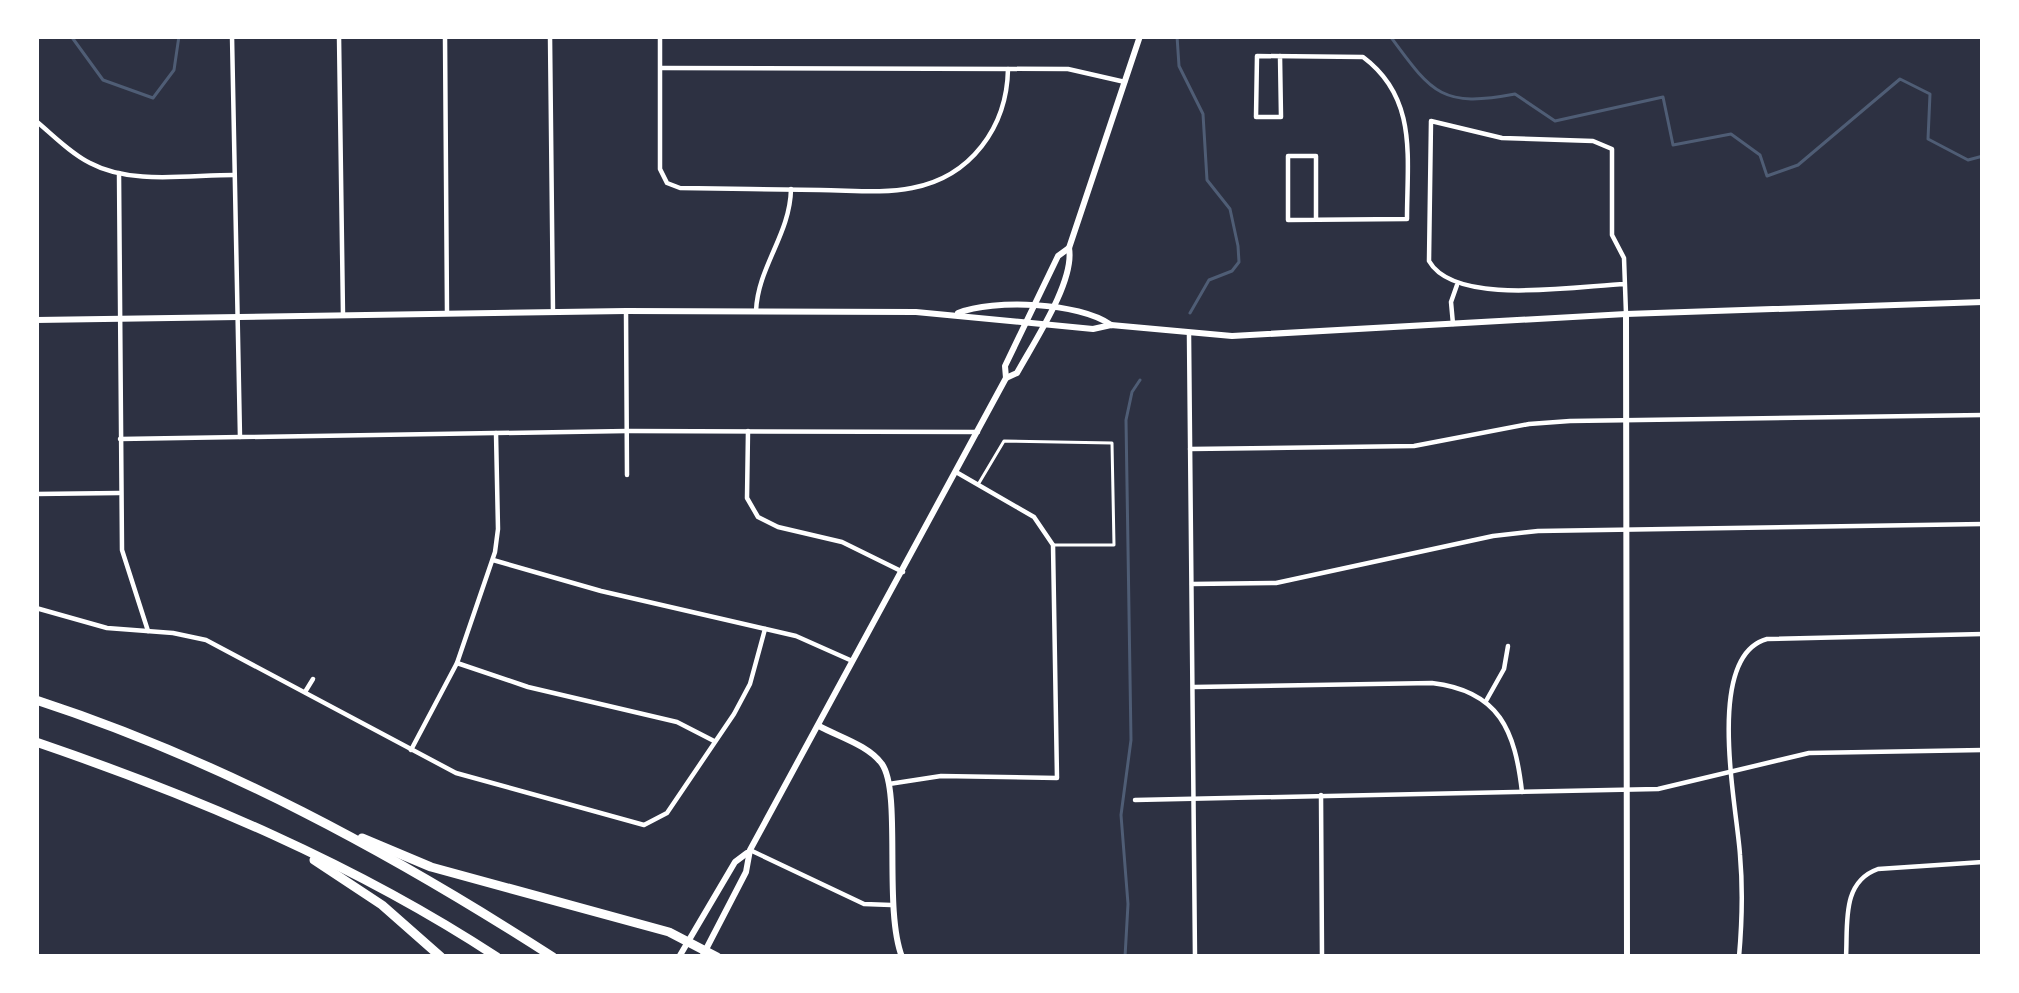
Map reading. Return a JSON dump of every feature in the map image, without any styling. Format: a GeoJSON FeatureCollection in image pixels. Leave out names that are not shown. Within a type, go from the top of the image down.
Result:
{"type":"FeatureCollection","features":[{"type":"Feature","properties":{"kind":"highway"},"geometry":{"type":"LineString","coordinates":[[36,700],[137,734],[243,779],[553,957]]}},
{"type":"Feature","properties":{"kind":"highway"},"geometry":{"type":"LineString","coordinates":[[36,742],[209,806],[279,838],[403,901],[497,957]]}},
{"type":"Feature","properties":{"kind":"highway"},"geometry":{"type":"LineString","coordinates":[[314,816],[431,867],[688,940],[717,957]]}},
{"type":"Feature","properties":{"kind":"highway"},"geometry":{"type":"LineString","coordinates":[[279,838],[382,905],[441,957]]}},
{"type":"Feature","properties":{"kind":"main road"},"geometry":{"type":"LineString","coordinates":[[1006,379],[1017,373],[1072,261],[1069,248],[1140,36]]}},
{"type":"Feature","properties":{"kind":"main road"},"geometry":{"type":"LineString","coordinates":[[705,953],[746,872],[750,850],[1006,379],[1005,366],[1058,256],[1069,248]]}},
{"type":"Feature","properties":{"kind":"main road"},"geometry":{"type":"LineString","coordinates":[[36,320],[756,311],[958,314],[975,321],[1045,322],[1093,329],[1111,325],[1232,337],[1625,314],[1983,302]]}},
{"type":"Feature","properties":{"kind":"main road"},"geometry":{"type":"LineString","coordinates":[[958,314],[975,306],[1052,308],[1095,314],[1111,325]]}},
{"type":"Feature","properties":{"kind":"main road"},"geometry":{"type":"LineString","coordinates":[[1625,314],[1627,957]]}},
{"type":"Feature","properties":{"kind":"main road"},"geometry":{"type":"LineString","coordinates":[[819,726],[871,753],[883,765],[889,784],[891,905],[902,957]]}},
{"type":"Feature","properties":{"kind":"main road"},"geometry":{"type":"LineString","coordinates":[[679,957],[735,862],[750,850]]}},
{"type":"Feature","properties":{"kind":"street"},"geometry":{"type":"LineString","coordinates":[[232,36],[239,437]]}},
{"type":"Feature","properties":{"kind":"street"},"geometry":{"type":"LineString","coordinates":[[339,36],[343,315]]}},
{"type":"Feature","properties":{"kind":"street"},"geometry":{"type":"LineString","coordinates":[[445,36],[447,313]]}},
{"type":"Feature","properties":{"kind":"street"},"geometry":{"type":"LineString","coordinates":[[550,36],[554,312]]}},
{"type":"Feature","properties":{"kind":"street"},"geometry":{"type":"LineString","coordinates":[[661,36],[661,169],[667,183],[680,188],[899,190],[947,177],[969,161],[994,130],[1006,94],[1008,69]]}},
{"type":"Feature","properties":{"kind":"street"},"geometry":{"type":"LineString","coordinates":[[1280,56],[1281,117],[1256,117],[1257,56],[1280,56],[1364,57],[1394,88],[1405,114],[1407,219],[1288,220],[1288,156],[1316,156],[1316,219]]}},
{"type":"Feature","properties":{"kind":"street"},"geometry":{"type":"LineString","coordinates":[[661,68],[1068,69],[1125,82]]}},
{"type":"Feature","properties":{"kind":"street"},"geometry":{"type":"LineString","coordinates":[[1625,284],[1490,290],[1457,285],[1434,270],[1429,261],[1431,121],[1502,138],[1594,141],[1612,149],[1612,235],[1624,258],[1625,284],[1625,314]]}},
{"type":"Feature","properties":{"kind":"street"},"geometry":{"type":"LineString","coordinates":[[36,133],[39,123],[82,158],[118,173],[234,175]]}},
{"type":"Feature","properties":{"kind":"street"},"geometry":{"type":"LineString","coordinates":[[118,173],[122,550],[148,631]]}},
{"type":"Feature","properties":{"kind":"street"},"geometry":{"type":"LineString","coordinates":[[756,311],[762,272],[788,222],[791,189]]}},
{"type":"Feature","properties":{"kind":"street"},"geometry":{"type":"LineString","coordinates":[[1453,324],[1451,302],[1457,285]]}},
{"type":"Feature","properties":{"kind":"street"},"geometry":{"type":"LineString","coordinates":[[626,311],[628,476]]}},
{"type":"Feature","properties":{"kind":"street"},"geometry":{"type":"LineString","coordinates":[[1189,335],[1195,957]]}},
{"type":"Feature","properties":{"kind":"street"},"geometry":{"type":"LineString","coordinates":[[1190,449],[1393,448],[1555,421],[1983,415]]}},
{"type":"Feature","properties":{"kind":"street"},"geometry":{"type":"LineString","coordinates":[[120,439],[627,431],[978,432]]}},
{"type":"Feature","properties":{"kind":"street"},"geometry":{"type":"LineString","coordinates":[[748,431],[747,499],[758,517],[778,527],[842,542],[904,572]]}},
{"type":"Feature","properties":{"kind":"street"},"geometry":{"type":"LineString","coordinates":[[411,750],[457,663],[493,560],[498,529],[496,434]]}},
{"type":"Feature","properties":{"kind":"street"},"geometry":{"type":"LineString","coordinates":[[889,784],[941,776],[1057,778],[1053,545],[1034,517],[956,472]]}},
{"type":"Feature","properties":{"kind":"street"},"geometry":{"type":"LineString","coordinates":[[36,494],[119,493]]}},
{"type":"Feature","properties":{"kind":"street"},"geometry":{"type":"LineString","coordinates":[[1192,584],[1276,583],[1510,533],[1983,524]]}},
{"type":"Feature","properties":{"kind":"street"},"geometry":{"type":"LineString","coordinates":[[493,560],[806,638],[854,662]]}},
{"type":"Feature","properties":{"kind":"street"},"geometry":{"type":"LineString","coordinates":[[36,608],[107,628],[206,640],[456,773],[644,825],[668,813],[750,684],[765,629]]}},
{"type":"Feature","properties":{"kind":"street"},"geometry":{"type":"LineString","coordinates":[[1739,957],[1741,860],[1729,725],[1739,660],[1755,643],[1767,639],[1983,634]]}},
{"type":"Feature","properties":{"kind":"street"},"geometry":{"type":"LineString","coordinates":[[1486,701],[1504,669],[1508,646]]}},
{"type":"Feature","properties":{"kind":"street"},"geometry":{"type":"LineString","coordinates":[[457,663],[528,687],[677,722],[714,741]]}},
{"type":"Feature","properties":{"kind":"street"},"geometry":{"type":"LineString","coordinates":[[305,692],[313,679]]}},
{"type":"Feature","properties":{"kind":"street"},"geometry":{"type":"LineString","coordinates":[[1194,687],[1432,683],[1460,688],[1486,701],[1512,736],[1522,792]]}},
{"type":"Feature","properties":{"kind":"street"},"geometry":{"type":"LineString","coordinates":[[1136,800],[1628,791],[1698,782],[1809,753],[1983,750]]}},
{"type":"Feature","properties":{"kind":"street"},"geometry":{"type":"LineString","coordinates":[[1322,795],[1322,957]]}},
{"type":"Feature","properties":{"kind":"street"},"geometry":{"type":"LineString","coordinates":[[750,850],[863,904],[891,905]]}},
{"type":"Feature","properties":{"kind":"street"},"geometry":{"type":"LineString","coordinates":[[1846,957],[1850,896],[1863,875],[1878,869],[1983,862]]}},
{"type":"Feature","properties":{"kind":"lane"},"geometry":{"type":"LineString","coordinates":[[978,484],[1004,441],[1112,443],[1114,545],[1053,545]]}},
{"type":"Feature","properties":{"kind":"waterway"},"geometry":{"type":"LineString","coordinates":[[71,36],[103,80],[153,98],[174,70],[179,36]]}},
{"type":"Feature","properties":{"kind":"waterway"},"geometry":{"type":"LineString","coordinates":[[1177,36],[1179,66],[1203,114],[1207,180],[1230,209],[1239,262],[1232,271],[1209,280],[1190,313]]}},
{"type":"Feature","properties":{"kind":"waterway"},"geometry":{"type":"LineString","coordinates":[[1390,36],[1440,92],[1470,99],[1515,94],[1555,121],[1663,97],[1673,145],[1731,134],[1760,155],[1767,176],[1798,165],[1900,79],[1930,94],[1928,139],[1968,160],[1983,156]]}},
{"type":"Feature","properties":{"kind":"waterway"},"geometry":{"type":"LineString","coordinates":[[1125,957],[1128,904],[1121,815],[1131,740],[1126,420],[1140,380]]}}]}
